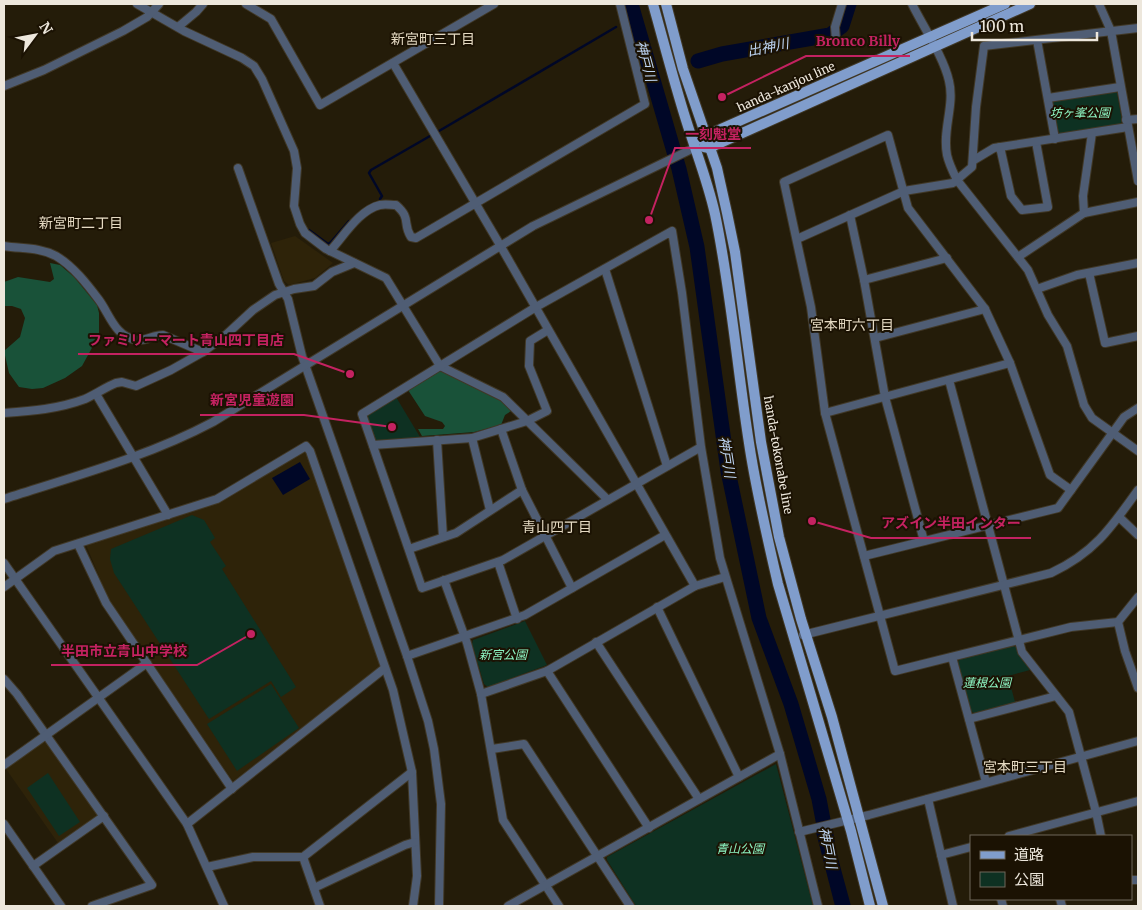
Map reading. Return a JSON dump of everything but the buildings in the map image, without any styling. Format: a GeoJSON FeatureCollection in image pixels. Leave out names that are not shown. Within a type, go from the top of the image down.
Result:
{"type":"FeatureCollection","features":[{"type":"Feature","properties":{"kind":"main road","name":"handa-tokonabe line"},"geometry":{"type":"LineString","coordinates":[[653,4],[671,72],[705,172],[722,256],[757,493],[778,584],[847,820],[870,906]]}},
{"type":"Feature","properties":{"kind":"main road","name":"handa-tokonabe line"},"geometry":{"type":"LineString","coordinates":[[666,4],[683,69],[719,177],[735,252],[761,442],[790,580],[832,717],[882,906]]}},
{"type":"Feature","properties":{"kind":"main road","name":"handa-kanjou line"},"geometry":{"type":"LineString","coordinates":[[696,147],[709,148],[932,42],[1005,4]]}},
{"type":"Feature","properties":{"kind":"main road","name":"handa-kanjou line"},"geometry":{"type":"LineString","coordinates":[[696,147],[705,136],[932,42],[1030,4]]}},
{"type":"Feature","properties":{"kind":"street"},"geometry":{"type":"LineString","coordinates":[[137,4],[178,27],[248,61],[258,72],[294,151],[297,168],[294,206],[300,224],[310,238],[330,251],[386,278],[440,366],[503,397],[608,500]]}},
{"type":"Feature","properties":{"kind":"street"},"geometry":{"type":"LineString","coordinates":[[4,86],[44,70],[122,31],[147,17],[159,4]]}},
{"type":"Feature","properties":{"kind":"street"},"geometry":{"type":"LineString","coordinates":[[178,27],[203,4]]}},
{"type":"Feature","properties":{"kind":"street"},"geometry":{"type":"LineString","coordinates":[[246,4],[271,19],[320,105],[494,4]]}},
{"type":"Feature","properties":{"kind":"street"},"geometry":{"type":"LineString","coordinates":[[330,251],[361,216],[377,206],[396,205],[405,213],[411,237],[416,238],[645,104],[620,4]]}},
{"type":"Feature","properties":{"kind":"street"},"geometry":{"type":"LineString","coordinates":[[836,40],[835,27],[842,4]]}},
{"type":"Feature","properties":{"kind":"street"},"geometry":{"type":"LineString","coordinates":[[912,4],[944,65],[949,81],[951,95],[947,154],[957,180],[1028,270],[1048,315],[1067,346],[1087,412],[1092,418],[1138,451]]}},
{"type":"Feature","properties":{"kind":"street"},"geometry":{"type":"LineString","coordinates":[[1098,4],[1111,31],[1138,181]]}},
{"type":"Feature","properties":{"kind":"street"},"geometry":{"type":"LineString","coordinates":[[797,240],[904,192],[953,183],[972,167],[974,160],[976,107],[984,46],[1138,28]]}},
{"type":"Feature","properties":{"kind":"street"},"geometry":{"type":"LineString","coordinates":[[1037,40],[1055,139]]}},
{"type":"Feature","properties":{"kind":"street"},"geometry":{"type":"LineString","coordinates":[[393,63],[536,307],[695,586]]}},
{"type":"Feature","properties":{"kind":"street"},"geometry":{"type":"LineString","coordinates":[[1048,98],[1120,86]]}},
{"type":"Feature","properties":{"kind":"street"},"geometry":{"type":"LineString","coordinates":[[974,160],[994,148],[1092,133],[1127,124],[1138,119]]}},
{"type":"Feature","properties":{"kind":"street"},"geometry":{"type":"LineString","coordinates":[[1084,213],[1082,196],[1092,133]]}},
{"type":"Feature","properties":{"kind":"street"},"geometry":{"type":"LineString","coordinates":[[1071,490],[1050,475],[1010,363],[985,309],[908,208],[888,135],[784,182],[811,307],[825,413],[895,671],[1071,627],[1118,622],[1138,597]]}},
{"type":"Feature","properties":{"kind":"street"},"geometry":{"type":"LineString","coordinates":[[1000,147],[1011,196],[1022,210],[1048,207],[1036,142]]}},
{"type":"Feature","properties":{"kind":"street"},"geometry":{"type":"LineString","coordinates":[[4,499],[133,458],[181,439],[533,226],[696,147]]}},
{"type":"Feature","properties":{"kind":"street"},"geometry":{"type":"LineString","coordinates":[[238,168],[279,284],[288,299],[306,365],[428,721],[438,776],[442,832],[439,906]]}},
{"type":"Feature","properties":{"kind":"street"},"geometry":{"type":"LineString","coordinates":[[1018,257],[1084,213],[1138,202]]}},
{"type":"Feature","properties":{"kind":"street"},"geometry":{"type":"LineString","coordinates":[[850,215],[885,397],[924,541]]}},
{"type":"Feature","properties":{"kind":"street"},"geometry":{"type":"LineString","coordinates":[[701,447],[498,562],[422,588],[362,414],[536,307],[672,231],[682,293],[701,447],[720,558],[780,754],[818,906]]}},
{"type":"Feature","properties":{"kind":"street"},"geometry":{"type":"LineString","coordinates":[[4,246],[40,249],[57,257],[79,275],[100,301],[113,325],[130,338],[138,340],[163,335],[202,352]]}},
{"type":"Feature","properties":{"kind":"street"},"geometry":{"type":"LineString","coordinates":[[864,280],[947,258]]}},
{"type":"Feature","properties":{"kind":"street"},"geometry":{"type":"LineString","coordinates":[[4,413],[45,410],[83,399],[116,383],[122,382],[136,386],[171,370],[202,352],[227,334],[252,310],[275,295],[314,286],[332,272],[354,263]]}},
{"type":"Feature","properties":{"kind":"street"},"geometry":{"type":"LineString","coordinates":[[1037,289],[1077,275],[1138,263]]}},
{"type":"Feature","properties":{"kind":"street"},"geometry":{"type":"LineString","coordinates":[[605,269],[667,466]]}},
{"type":"Feature","properties":{"kind":"street"},"geometry":{"type":"LineString","coordinates":[[1089,273],[1105,343],[1138,336]]}},
{"type":"Feature","properties":{"kind":"street"},"geometry":{"type":"LineString","coordinates":[[874,338],[985,309]]}},
{"type":"Feature","properties":{"kind":"street"},"geometry":{"type":"LineString","coordinates":[[373,445],[472,438],[527,421],[547,411],[529,366],[530,341],[548,330]]}},
{"type":"Feature","properties":{"kind":"street"},"geometry":{"type":"LineString","coordinates":[[825,413],[1010,363]]}},
{"type":"Feature","properties":{"kind":"street"},"geometry":{"type":"LineString","coordinates":[[949,380],[1022,652],[1069,712],[1101,835]]}},
{"type":"Feature","properties":{"kind":"street"},"geometry":{"type":"LineString","coordinates":[[96,394],[168,515]]}},
{"type":"Feature","properties":{"kind":"street"},"geometry":{"type":"LineString","coordinates":[[864,556],[1058,508],[1124,417],[1138,408]]}},
{"type":"Feature","properties":{"kind":"street"},"geometry":{"type":"LineString","coordinates":[[502,429],[522,490],[572,588]]}},
{"type":"Feature","properties":{"kind":"street"},"geometry":{"type":"LineString","coordinates":[[472,438],[490,510]]}},
{"type":"Feature","properties":{"kind":"street"},"geometry":{"type":"LineString","coordinates":[[437,440],[443,537]]}},
{"type":"Feature","properties":{"kind":"street"},"geometry":{"type":"LineString","coordinates":[[4,587],[54,551],[217,499],[306,446],[310,451],[393,690],[412,772],[417,876],[413,906]]}},
{"type":"Feature","properties":{"kind":"street"},"geometry":{"type":"LineString","coordinates":[[409,549],[456,533],[522,490]]}},
{"type":"Feature","properties":{"kind":"street"},"geometry":{"type":"LineString","coordinates":[[794,637],[1050,573],[1083,555],[1098,542],[1138,490]]}},
{"type":"Feature","properties":{"kind":"street"},"geometry":{"type":"LineString","coordinates":[[1119,517],[1138,535]]}},
{"type":"Feature","properties":{"kind":"street"},"geometry":{"type":"LineString","coordinates":[[407,656],[517,618],[666,535]]}},
{"type":"Feature","properties":{"kind":"street"},"geometry":{"type":"LineString","coordinates":[[78,544],[106,603],[232,789]]}},
{"type":"Feature","properties":{"kind":"street"},"geometry":{"type":"LineString","coordinates":[[4,562],[187,824],[224,906]]}},
{"type":"Feature","properties":{"kind":"street"},"geometry":{"type":"LineString","coordinates":[[498,562],[517,618]]}},
{"type":"Feature","properties":{"kind":"street"},"geometry":{"type":"LineString","coordinates":[[482,694],[547,671],[695,586],[725,576]]}},
{"type":"Feature","properties":{"kind":"street"},"geometry":{"type":"LineString","coordinates":[[444,580],[482,694],[503,820],[559,906]]}},
{"type":"Feature","properties":{"kind":"street"},"geometry":{"type":"LineString","coordinates":[[657,607],[739,777]]}},
{"type":"Feature","properties":{"kind":"street"},"geometry":{"type":"LineString","coordinates":[[1118,622],[1125,651],[1138,688]]}},
{"type":"Feature","properties":{"kind":"street"},"geometry":{"type":"LineString","coordinates":[[596,642],[699,799]]}},
{"type":"Feature","properties":{"kind":"street"},"geometry":{"type":"LineString","coordinates":[[952,657],[986,782]]}},
{"type":"Feature","properties":{"kind":"street"},"geometry":{"type":"LineString","coordinates":[[4,766],[147,663]]}},
{"type":"Feature","properties":{"kind":"street"},"geometry":{"type":"LineString","coordinates":[[187,824],[385,668]]}},
{"type":"Feature","properties":{"kind":"street"},"geometry":{"type":"LineString","coordinates":[[547,671],[649,828]]}},
{"type":"Feature","properties":{"kind":"street"},"geometry":{"type":"LineString","coordinates":[[4,680],[46,734],[152,885],[92,906]]}},
{"type":"Feature","properties":{"kind":"street"},"geometry":{"type":"LineString","coordinates":[[4,694],[12,688]]}},
{"type":"Feature","properties":{"kind":"street"},"geometry":{"type":"LineString","coordinates":[[969,719],[1056,696]]}},
{"type":"Feature","properties":{"kind":"street"},"geometry":{"type":"LineString","coordinates":[[799,832],[860,818],[1138,741]]}},
{"type":"Feature","properties":{"kind":"street"},"geometry":{"type":"LineString","coordinates":[[492,749],[524,744],[630,906]]}},
{"type":"Feature","properties":{"kind":"street"},"geometry":{"type":"LineString","coordinates":[[508,906],[780,754]]}},
{"type":"Feature","properties":{"kind":"street"},"geometry":{"type":"LineString","coordinates":[[207,867],[253,857],[303,857],[412,772]]}},
{"type":"Feature","properties":{"kind":"street"},"geometry":{"type":"LineString","coordinates":[[928,799],[953,906]]}},
{"type":"Feature","properties":{"kind":"street"},"geometry":{"type":"LineString","coordinates":[[1013,835],[1138,801]]}},
{"type":"Feature","properties":{"kind":"street"},"geometry":{"type":"LineString","coordinates":[[33,866],[104,816]]}},
{"type":"Feature","properties":{"kind":"street"},"geometry":{"type":"LineString","coordinates":[[4,824],[62,906]]}},
{"type":"Feature","properties":{"kind":"street"},"geometry":{"type":"LineString","coordinates":[[1046,826],[1048,835]]}},
{"type":"Feature","properties":{"kind":"street"},"geometry":{"type":"LineString","coordinates":[[314,888],[415,842]]}},
{"type":"Feature","properties":{"kind":"street"},"geometry":{"type":"LineString","coordinates":[[941,855],[970,847]]}},
{"type":"Feature","properties":{"kind":"street"},"geometry":{"type":"LineString","coordinates":[[303,857],[320,906]]}},
{"type":"Feature","properties":{"kind":"shaded area"},"geometry":{"type":"Polygon","coordinates":[[[295,236],[333,263],[315,278],[289,285],[284,281],[271,243],[295,236]]]}},
{"type":"Feature","properties":{"kind":"shaded area"},"geometry":{"type":"Polygon","coordinates":[[[303,452],[307,453],[381,666],[233,781],[110,602],[86,545],[218,503],[303,452]]]}},
{"type":"Feature","properties":{"kind":"shaded area"},"geometry":{"type":"Polygon","coordinates":[[[42,741],[48,741],[98,813],[97,817],[58,843],[6,769],[42,741]]]}},
{"type":"Feature","properties":{"kind":"green space","name":"坊ヶ峯公園"},"geometry":{"type":"Polygon","coordinates":[[[1114,91],[1117,93],[1122,121],[1120,124],[1060,134],[1053,102],[1055,99],[1114,91]]]}},
{"type":"Feature","properties":{"kind":"green space"},"geometry":{"type":"Polygon","coordinates":[[[50,263],[60,265],[74,277],[97,305],[99,335],[82,366],[65,378],[43,388],[19,387],[9,373],[4,351],[20,337],[25,318],[21,309],[4,306],[4,282],[18,277],[50,282],[54,279],[50,263]]]}},
{"type":"Feature","properties":{"kind":"green space"},"geometry":{"type":"Polygon","coordinates":[[[437,371],[443,371],[501,401],[511,411],[505,415],[501,425],[474,432],[422,436],[418,429],[443,429],[445,426],[442,422],[425,416],[408,390],[437,371]]]}},
{"type":"Feature","properties":{"kind":"green space"},"geometry":{"type":"Polygon","coordinates":[[[396,397],[420,437],[378,441],[374,439],[367,414],[396,397]]]}},
{"type":"Feature","properties":{"kind":"green space"},"geometry":{"type":"Polygon","coordinates":[[[192,515],[204,520],[215,538],[210,542],[226,566],[222,569],[296,687],[281,697],[271,681],[209,719],[114,573],[110,559],[111,549],[192,515]]]}},
{"type":"Feature","properties":{"kind":"green space","name":"新宮公園"},"geometry":{"type":"Polygon","coordinates":[[[525,621],[547,665],[488,687],[484,684],[472,644],[473,640],[525,621]]]}},
{"type":"Feature","properties":{"kind":"green space","name":"蓮根公園"},"geometry":{"type":"Polygon","coordinates":[[[1013,646],[1016,647],[1018,654],[1030,670],[1008,676],[1015,702],[974,713],[971,711],[958,662],[960,659],[1013,646]]]}},
{"type":"Feature","properties":{"kind":"green space"},"geometry":{"type":"Polygon","coordinates":[[[271,684],[299,728],[237,771],[207,724],[271,684]]]}},
{"type":"Feature","properties":{"kind":"green space","name":"青山公園"},"geometry":{"type":"Polygon","coordinates":[[[776,764],[813,906],[636,906],[607,860],[607,857],[776,764]]]}},
{"type":"Feature","properties":{"kind":"green space"},"geometry":{"type":"Polygon","coordinates":[[[48,773],[80,822],[59,836],[27,788],[48,773]]]}},
{"type":"Feature","properties":{"kind":"water"},"geometry":{"type":"Polygon","coordinates":[[[300,462],[310,479],[283,495],[272,478],[300,462]]]}},
{"type":"Feature","properties":{"kind":"water"},"geometry":{"type":"Polygon","coordinates":[[[830,829],[851,906],[835,906],[816,832],[830,829]]]}},
{"type":"Feature","properties":{"kind":"waterway","name":"神戸川"},"geometry":{"type":"LineString","coordinates":[[631,4],[679,169],[697,247],[728,471],[759,618],[791,704],[819,799],[827,841]]}},
{"type":"Feature","properties":{"kind":"waterway","name":"出神川"},"geometry":{"type":"LineString","coordinates":[[698,61],[722,54],[830,35],[842,26],[849,4]]}},
{"type":"Feature","properties":{"kind":"waterway"},"geometry":{"type":"LineString","coordinates":[[439,131],[616,27]]}},
{"type":"Feature","properties":{"kind":"waterway"},"geometry":{"type":"LineString","coordinates":[[380,199],[382,196],[369,173],[371,170],[430,136]]}},
{"type":"Feature","properties":{"kind":"waterway"},"geometry":{"type":"LineString","coordinates":[[353,218],[359,213]]}},
{"type":"Feature","properties":{"kind":"waterway"},"geometry":{"type":"LineString","coordinates":[[309,230],[328,244],[349,221]]}},
{"type":"Feature","properties":{"kind":"place","name":"Bronco Billy"},"geometry":{"type":"Point","coordinates":[722,97]}},
{"type":"Feature","properties":{"kind":"place","name":"一刻魁堂"},"geometry":{"type":"Point","coordinates":[649,220]}},
{"type":"Feature","properties":{"kind":"place","name":"ファミリーマート青山四丁目店"},"geometry":{"type":"Point","coordinates":[350,374]}},
{"type":"Feature","properties":{"kind":"place","name":"新宮児童遊園"},"geometry":{"type":"Point","coordinates":[392,427]}},
{"type":"Feature","properties":{"kind":"place","name":"アズイン半田インター"},"geometry":{"type":"Point","coordinates":[812,521]}},
{"type":"Feature","properties":{"kind":"place","name":"半田市立青山中学校"},"geometry":{"type":"Point","coordinates":[251,634]}},
{"type":"Feature","properties":{"kind":"district","name":"新宮町三丁目"},"geometry":{"type":"Point","coordinates":[433,39]}},
{"type":"Feature","properties":{"kind":"district","name":"新宮町二丁目"},"geometry":{"type":"Point","coordinates":[81,223]}},
{"type":"Feature","properties":{"kind":"district","name":"宮本町六丁目"},"geometry":{"type":"Point","coordinates":[852,325]}},
{"type":"Feature","properties":{"kind":"district","name":"青山四丁目"},"geometry":{"type":"Point","coordinates":[557,527]}},
{"type":"Feature","properties":{"kind":"district","name":"宮本町三丁目"},"geometry":{"type":"Point","coordinates":[1025,767]}}]}
